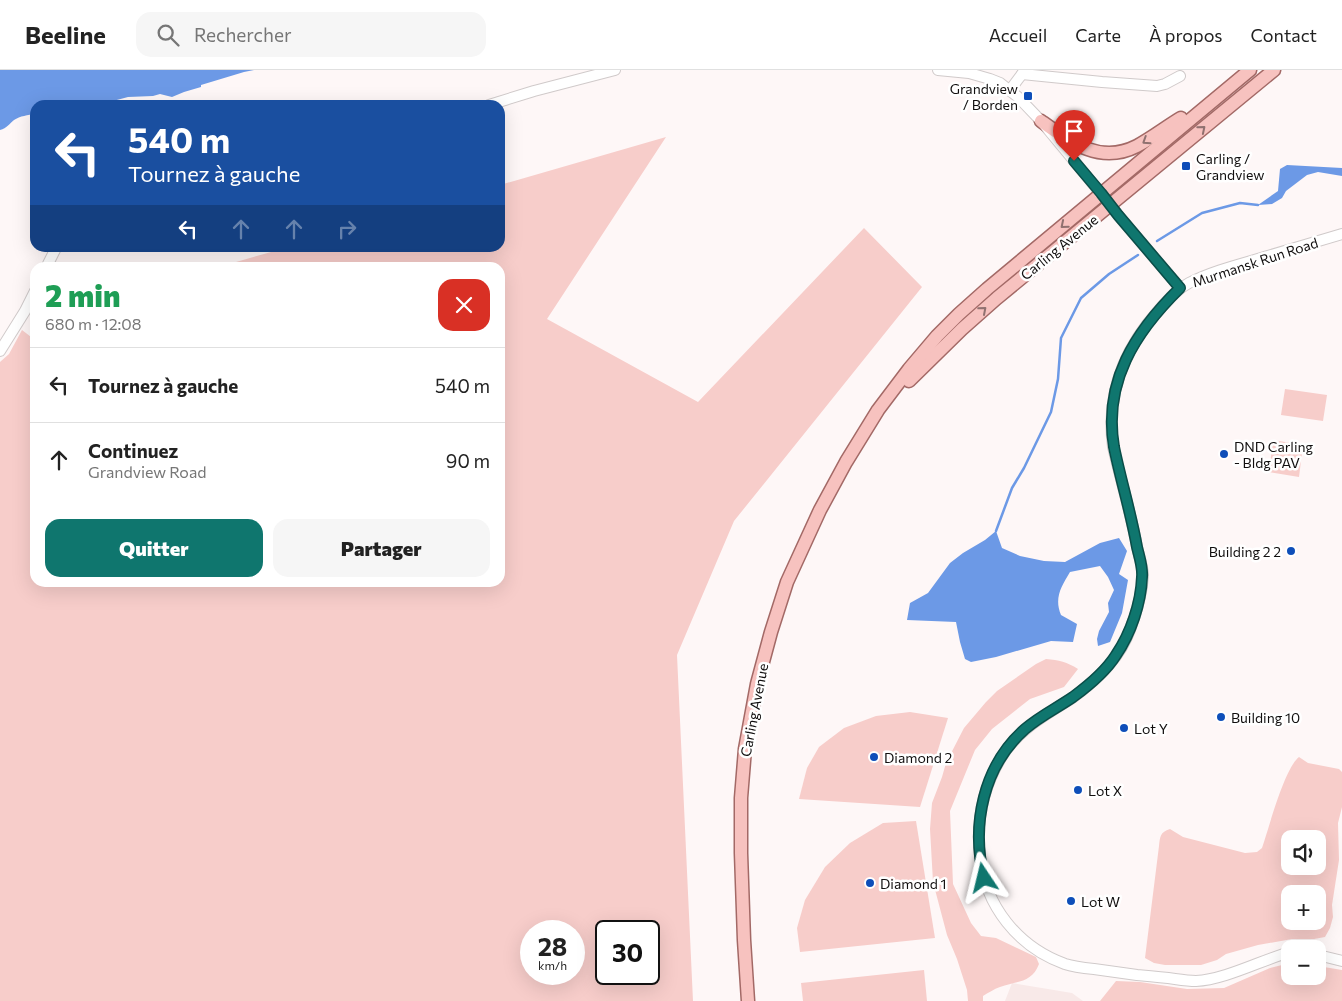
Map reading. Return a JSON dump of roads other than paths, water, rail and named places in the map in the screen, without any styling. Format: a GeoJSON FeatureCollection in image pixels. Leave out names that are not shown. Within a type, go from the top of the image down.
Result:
{"type":"FeatureCollection","features":[{"type":"Feature","properties":{"kind":"main road","name":"Carling Avenue"},"geometry":{"type":"LineString","coordinates":[[748,1001],[744,930],[741,798],[745,749],[756,684],[771,632],[787,582],[820,510],[846,462],[878,410],[904,375],[948,325],[970,303],[1250,70]]}},
{"type":"Feature","properties":{"kind":"main road","name":"Carling Avenue"},"geometry":{"type":"LineString","coordinates":[[859,440],[906,384],[962,328],[1274,70]]}},
{"type":"Feature","properties":{"kind":"main road"},"geometry":{"type":"LineString","coordinates":[[1041,121],[1067,139],[1087,149],[1102,153],[1118,152],[1139,145],[1231,86]]}},
{"type":"Feature","properties":{"kind":"street"},"geometry":{"type":"LineString","coordinates":[[505,100],[615,70]]}},
{"type":"Feature","properties":{"kind":"street"},"geometry":{"type":"LineString","coordinates":[[938,70],[969,73],[990,79],[1010,90],[1041,121],[1180,288]]}},
{"type":"Feature","properties":{"kind":"street"},"geometry":{"type":"LineString","coordinates":[[1010,90],[1023,72],[1102,82],[1157,86],[1180,76]]}},
{"type":"Feature","properties":{"kind":"street","name":"Murmansk Run Road"},"geometry":{"type":"LineString","coordinates":[[1281,955],[1229,974],[1196,981],[1070,966],[1054,960],[1033,948],[1014,932],[994,904],[980,865],[979,827],[982,805],[990,779],[1002,756],[1024,730],[1094,681],[1116,656],[1129,632],[1138,602],[1143,575],[1112,437],[1113,407],[1120,376],[1136,340],[1151,319],[1180,288],[1222,270],[1342,234]]}},
{"type":"Feature","properties":{"kind":"street"},"geometry":{"type":"LineString","coordinates":[[0,351],[30,302]]}},
{"type":"Feature","properties":{"kind":"street"},"geometry":{"type":"LineString","coordinates":[[1326,957],[1342,960]]}},
{"type":"Feature","properties":{"kind":"water"},"geometry":{"type":"Polygon","coordinates":[[[0,70],[254,70],[201,85],[201,87],[172,97],[160,94],[117,100],[30,100],[30,115],[14,120],[0,130],[0,70]]]}},
{"type":"Feature","properties":{"kind":"water"},"geometry":{"type":"Polygon","coordinates":[[[1287,165],[1342,168],[1342,176],[1318,172],[1307,175],[1286,191],[1282,198],[1272,204],[1258,205],[1278,191],[1280,169],[1287,165]]]}},
{"type":"Feature","properties":{"kind":"water"},"geometry":{"type":"Polygon","coordinates":[[[996,531],[1002,548],[1020,556],[1044,561],[1065,562],[1100,543],[1119,538],[1127,551],[1119,574],[1128,580],[1122,613],[1110,642],[1098,646],[1099,631],[1109,612],[1108,603],[1114,590],[1100,566],[1070,572],[1058,598],[1061,615],[1077,624],[1073,642],[1051,641],[996,657],[971,662],[965,659],[956,622],[907,620],[910,603],[928,593],[950,563],[996,531]]]}},
{"type":"Feature","properties":{"kind":"waterway"},"geometry":{"type":"LineString","coordinates":[[1157,241],[1202,213],[1240,203],[1258,205]]}},
{"type":"Feature","properties":{"kind":"waterway"},"geometry":{"type":"LineString","coordinates":[[996,531],[1012,488],[1024,468],[1051,412],[1058,379],[1061,338],[1081,298],[1109,274],[1138,255]]}},
{"type":"Feature","properties":{"kind":"place","name":"Grandview / Borden"},"geometry":{"type":"Point","coordinates":[1028,96]}},
{"type":"Feature","properties":{"kind":"place","name":"Carling / Grandview"},"geometry":{"type":"Point","coordinates":[1186,166]}},
{"type":"Feature","properties":{"kind":"place","name":"DND Carling - Bldg PAV"},"geometry":{"type":"Point","coordinates":[1224,454]}},
{"type":"Feature","properties":{"kind":"place","name":"Building 2 2"},"geometry":{"type":"Point","coordinates":[1291,551]}},
{"type":"Feature","properties":{"kind":"place","name":"Building 10"},"geometry":{"type":"Point","coordinates":[1221,717]}},
{"type":"Feature","properties":{"kind":"place","name":"Lot Y"},"geometry":{"type":"Point","coordinates":[1124,728]}},
{"type":"Feature","properties":{"kind":"place","name":"Diamond 2"},"geometry":{"type":"Point","coordinates":[874,757]}},
{"type":"Feature","properties":{"kind":"place","name":"Lot X"},"geometry":{"type":"Point","coordinates":[1078,790]}},
{"type":"Feature","properties":{"kind":"place","name":"Diamond 1"},"geometry":{"type":"Point","coordinates":[870,883]}},
{"type":"Feature","properties":{"kind":"place","name":"Lot W"},"geometry":{"type":"Point","coordinates":[1071,901]}}]}
